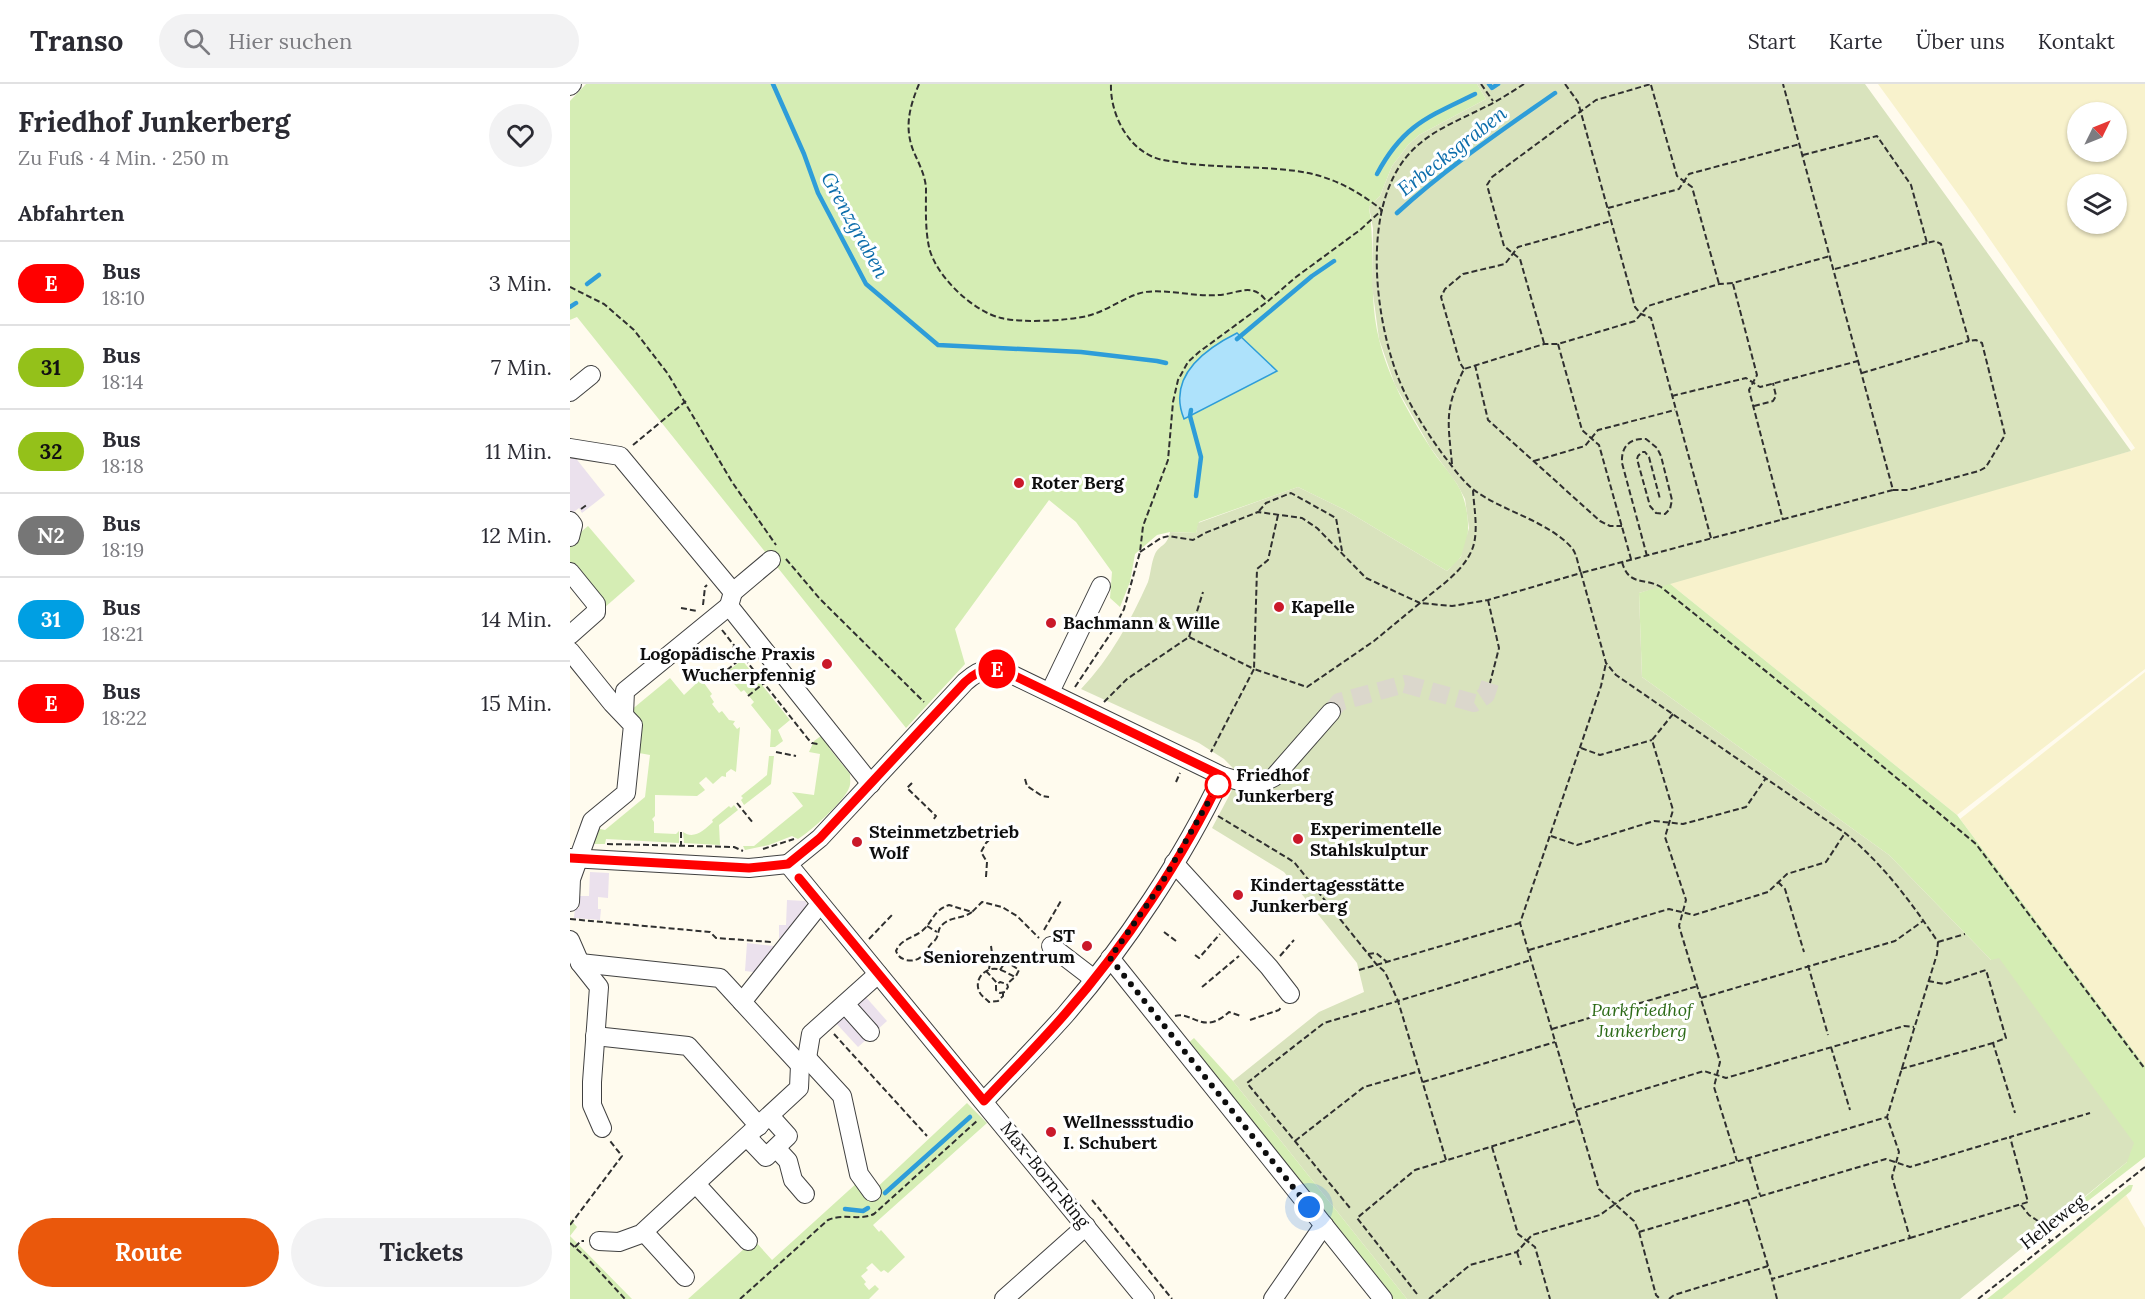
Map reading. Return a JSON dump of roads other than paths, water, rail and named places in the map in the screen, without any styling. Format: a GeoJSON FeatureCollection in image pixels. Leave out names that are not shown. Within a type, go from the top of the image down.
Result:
{"type":"FeatureCollection","features":[{"type":"Feature","properties":{"kind":"street"},"geometry":{"type":"LineString","coordinates":[[570,392],[591,375]]}},
{"type":"Feature","properties":{"kind":"street"},"geometry":{"type":"LineString","coordinates":[[573,449],[620,456],[719,575],[731,599],[841,748],[871,784]]}},
{"type":"Feature","properties":{"kind":"street"},"geometry":{"type":"LineString","coordinates":[[570,521],[573,525],[570,537]]}},
{"type":"Feature","properties":{"kind":"street"},"geometry":{"type":"LineString","coordinates":[[624,714],[625,691],[709,623],[771,560]]}},
{"type":"Feature","properties":{"kind":"street"},"geometry":{"type":"LineString","coordinates":[[570,572],[596,604],[596,612],[570,635]]}},
{"type":"Feature","properties":{"kind":"street"},"geometry":{"type":"LineString","coordinates":[[1058,696],[1101,586]]}},
{"type":"Feature","properties":{"kind":"street"},"geometry":{"type":"LineString","coordinates":[[570,651],[633,725],[626,793],[592,821],[577,854],[571,879],[570,902]]}},
{"type":"Feature","properties":{"kind":"street"},"geometry":{"type":"LineString","coordinates":[[577,854],[749,868],[788,864],[820,838],[965,682],[978,672],[987,669],[995,668],[1013,675],[1204,765],[1222,776],[1249,784],[1262,783],[1274,777],[1331,712]]}},
{"type":"Feature","properties":{"kind":"street"},"geometry":{"type":"LineString","coordinates":[[988,1105],[1110,958],[1174,863],[1222,776]]}},
{"type":"Feature","properties":{"kind":"street"},"geometry":{"type":"LineString","coordinates":[[1174,863],[1269,967],[1290,994]]}},
{"type":"Feature","properties":{"kind":"street","name":"Max-Born-Ring"},"geometry":{"type":"LineString","coordinates":[[788,864],[988,1105],[1081,1220],[1139,1297]]}},
{"type":"Feature","properties":{"kind":"street"},"geometry":{"type":"LineString","coordinates":[[748,995],[820,904]]}},
{"type":"Feature","properties":{"kind":"street"},"geometry":{"type":"LineString","coordinates":[[570,940],[580,963],[599,987],[592,1105],[602,1128]]}},
{"type":"Feature","properties":{"kind":"street"},"geometry":{"type":"LineString","coordinates":[[1045,942],[1094,979]]}},
{"type":"Feature","properties":{"kind":"street"},"geometry":{"type":"LineString","coordinates":[[1110,958],[1383,1299]]}},
{"type":"Feature","properties":{"kind":"street"},"geometry":{"type":"LineString","coordinates":[[580,963],[720,978],[727,986],[748,995],[803,1061],[842,1096],[859,1174],[872,1192]]}},
{"type":"Feature","properties":{"kind":"street"},"geometry":{"type":"LineString","coordinates":[[599,1241],[619,1242],[644,1232],[800,1088],[803,1061],[811,1034],[878,974]]}},
{"type":"Feature","properties":{"kind":"street"},"geometry":{"type":"LineString","coordinates":[[845,1004],[870,1032]]}},
{"type":"Feature","properties":{"kind":"street"},"geometry":{"type":"LineString","coordinates":[[595,1036],[688,1046],[758,1126],[766,1157],[788,1136],[758,1126]]}},
{"type":"Feature","properties":{"kind":"street"},"geometry":{"type":"LineString","coordinates":[[776,1148],[788,1161],[793,1180],[805,1194]]}},
{"type":"Feature","properties":{"kind":"street"},"geometry":{"type":"LineString","coordinates":[[696,1184],[748,1241]]}},
{"type":"Feature","properties":{"kind":"street"},"geometry":{"type":"LineString","coordinates":[[1004,1299],[1081,1220]]}},
{"type":"Feature","properties":{"kind":"street"},"geometry":{"type":"LineString","coordinates":[[1273,1299],[1324,1225]]}},
{"type":"Feature","properties":{"kind":"street"},"geometry":{"type":"LineString","coordinates":[[644,1232],[685,1277]]}},
{"type":"Feature","properties":{"kind":"water"},"geometry":{"type":"Polygon","coordinates":[[[1237,333],[1277,371],[1184,419],[1180,404],[1180,390],[1184,378],[1201,357],[1237,333]]]}},
{"type":"Feature","properties":{"kind":"waterway","name":"Grenzgraben"},"geometry":{"type":"LineString","coordinates":[[773,84],[804,154],[818,193],[866,284],[938,345],[1081,352],[1166,363]]}},
{"type":"Feature","properties":{"kind":"waterway"},"geometry":{"type":"LineString","coordinates":[[1489,84],[1492,88],[1498,84]]}},
{"type":"Feature","properties":{"kind":"waterway","name":"Erbecksgraben"},"geometry":{"type":"LineString","coordinates":[[1397,213],[1454,165],[1555,93]]}},
{"type":"Feature","properties":{"kind":"waterway"},"geometry":{"type":"LineString","coordinates":[[1377,174],[1397,144],[1418,124],[1475,94]]}},
{"type":"Feature","properties":{"kind":"waterway","name":"Erbecksgraben"},"geometry":{"type":"LineString","coordinates":[[1237,339],[1312,276],[1334,261]]}},
{"type":"Feature","properties":{"kind":"waterway"},"geometry":{"type":"LineString","coordinates":[[587,284],[599,275]]}},
{"type":"Feature","properties":{"kind":"waterway"},"geometry":{"type":"LineString","coordinates":[[570,307],[576,303]]}},
{"type":"Feature","properties":{"kind":"waterway"},"geometry":{"type":"LineString","coordinates":[[1191,410],[1190,416],[1201,457],[1196,496]]}},
{"type":"Feature","properties":{"kind":"waterway"},"geometry":{"type":"LineString","coordinates":[[885,1193],[970,1117]]}},
{"type":"Feature","properties":{"kind":"waterway"},"geometry":{"type":"LineString","coordinates":[[845,1209],[863,1211],[868,1208]]}},
{"type":"Feature","properties":{"kind":"tunnel"},"geometry":{"type":"LineString","coordinates":[[1331,712],[1339,702],[1405,684],[1474,703],[1486,695],[1490,683]]}},
{"type":"Feature","properties":{"kind":"place","name":"Roter Berg"},"geometry":{"type":"Point","coordinates":[1019,483]}},
{"type":"Feature","properties":{"kind":"place","name":"Kapelle"},"geometry":{"type":"Point","coordinates":[1279,607]}},
{"type":"Feature","properties":{"kind":"place","name":"Bachmann & Wille"},"geometry":{"type":"Point","coordinates":[1051,623]}},
{"type":"Feature","properties":{"kind":"place","name":"Logopädische Praxis Wucherpfennig"},"geometry":{"type":"Point","coordinates":[827,664]}},
{"type":"Feature","properties":{"kind":"place","name":"Friedhof Junkerberg"},"geometry":{"type":"Point","coordinates":[1218,785]}},
{"type":"Feature","properties":{"kind":"place","name":"Experimentelle Stahlskulptur"},"geometry":{"type":"Point","coordinates":[1298,839]}},
{"type":"Feature","properties":{"kind":"place","name":"Steinmetzbetrieb Wolf"},"geometry":{"type":"Point","coordinates":[857,842]}},
{"type":"Feature","properties":{"kind":"place","name":"Kindertagesstätte Junkerberg"},"geometry":{"type":"Point","coordinates":[1238,895]}},
{"type":"Feature","properties":{"kind":"place","name":"ST Seniorenzentrum"},"geometry":{"type":"Point","coordinates":[1087,946]}},
{"type":"Feature","properties":{"kind":"place","name":"Wellnessstudio I. Schubert"},"geometry":{"type":"Point","coordinates":[1051,1132]}},
{"type":"Feature","properties":{"kind":"park label","name":"Parkfriedhof Junkerberg"},"geometry":{"type":"Point","coordinates":[1642,1020]}}]}
